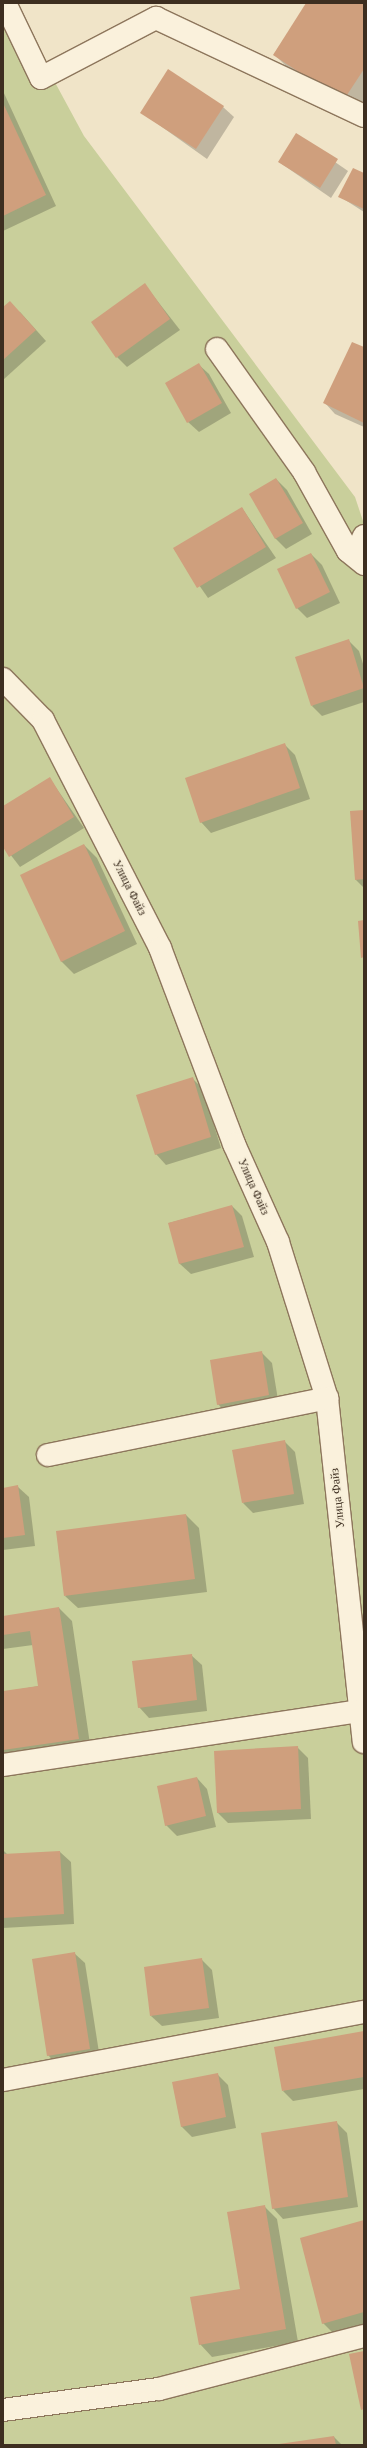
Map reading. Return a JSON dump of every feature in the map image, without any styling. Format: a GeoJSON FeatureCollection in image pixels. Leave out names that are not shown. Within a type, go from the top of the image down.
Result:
{"type":"FeatureCollection","features":[{"type":"Feature","properties":{"kind":"street"},"geometry":{"type":"LineString","coordinates":[[5,3],[41,78],[156,18],[364,116]]}},
{"type":"Feature","properties":{"kind":"street"},"geometry":{"type":"LineString","coordinates":[[218,349],[304,472],[348,551],[364,564]]}},
{"type":"Feature","properties":{"kind":"street"},"geometry":{"type":"LineString","coordinates":[[364,536],[359,547],[364,552]]}},
{"type":"Feature","properties":{"kind":"street","name":"Улица Файз"},"geometry":{"type":"LineString","coordinates":[[6,686],[43,720],[160,948],[234,1144],[278,1242],[327,1398],[364,1742]]}},
{"type":"Feature","properties":{"kind":"street"},"geometry":{"type":"LineString","coordinates":[[48,1455],[327,1398]]}},
{"type":"Feature","properties":{"kind":"street"},"geometry":{"type":"LineString","coordinates":[[3,1765],[361,1711]]}},
{"type":"Feature","properties":{"kind":"street"},"geometry":{"type":"LineString","coordinates":[[3,2080],[364,2012]]}},
{"type":"Feature","properties":{"kind":"street"},"geometry":{"type":"LineString","coordinates":[[3,2410],[159,2389],[364,2336]]}},
{"type":"Feature","properties":{"kind":"green space"},"geometry":{"type":"Polygon","coordinates":[[[3,3],[12,3],[84,136],[355,497],[364,524],[364,2445],[3,2445],[3,3]]]}},
{"type":"Feature","properties":{"kind":"building"},"geometry":{"type":"Polygon","coordinates":[[[306,3],[364,3],[364,69],[343,101],[273,55],[306,3]]]}},
{"type":"Feature","properties":{"kind":"building"},"geometry":{"type":"Polygon","coordinates":[[[168,69],[224,106],[196,149],[140,113],[168,69]]]}},
{"type":"Feature","properties":{"kind":"building"},"geometry":{"type":"Polygon","coordinates":[[[3,103],[46,195],[3,216],[3,103]]]}},
{"type":"Feature","properties":{"kind":"building"},"geometry":{"type":"Polygon","coordinates":[[[296,133],[338,159],[320,188],[278,162],[296,133]]]}},
{"type":"Feature","properties":{"kind":"building"},"geometry":{"type":"Polygon","coordinates":[[[353,168],[364,173],[364,209],[338,197],[353,168]]]}},
{"type":"Feature","properties":{"kind":"building"},"geometry":{"type":"Polygon","coordinates":[[[145,283],[170,319],[116,358],[91,322],[145,283]]]}},
{"type":"Feature","properties":{"kind":"building"},"geometry":{"type":"Polygon","coordinates":[[[10,301],[36,330],[3,360],[3,307],[10,301]]]}},
{"type":"Feature","properties":{"kind":"building"},"geometry":{"type":"Polygon","coordinates":[[[352,342],[364,347],[364,423],[323,403],[352,342]]]}},
{"type":"Feature","properties":{"kind":"building"},"geometry":{"type":"Polygon","coordinates":[[[199,363],[222,403],[187,423],[165,383],[199,363]]]}},
{"type":"Feature","properties":{"kind":"building"},"geometry":{"type":"Polygon","coordinates":[[[276,478],[303,523],[275,539],[249,494],[276,478]]]}},
{"type":"Feature","properties":{"kind":"building"},"geometry":{"type":"Polygon","coordinates":[[[242,507],[266,547],[197,588],[173,548],[242,507]]]}},
{"type":"Feature","properties":{"kind":"building"},"geometry":{"type":"Polygon","coordinates":[[[311,553],[330,592],[296,609],[277,569],[311,553]]]}},
{"type":"Feature","properties":{"kind":"building"},"geometry":{"type":"Polygon","coordinates":[[[349,639],[364,688],[311,706],[295,657],[349,639]]]}},
{"type":"Feature","properties":{"kind":"building"},"geometry":{"type":"Polygon","coordinates":[[[285,743],[300,788],[200,823],[185,778],[285,743]]]}},
{"type":"Feature","properties":{"kind":"building"},"geometry":{"type":"Polygon","coordinates":[[[50,777],[74,817],[9,857],[3,847],[3,806],[50,777]]]}},
{"type":"Feature","properties":{"kind":"building"},"geometry":{"type":"Polygon","coordinates":[[[364,810],[364,879],[355,880],[350,811],[364,810]]]}},
{"type":"Feature","properties":{"kind":"building"},"geometry":{"type":"Polygon","coordinates":[[[84,844],[125,931],[61,962],[20,875],[84,844]]]}},
{"type":"Feature","properties":{"kind":"building"},"geometry":{"type":"Polygon","coordinates":[[[364,920],[364,957],[361,958],[358,921],[364,920]]]}},
{"type":"Feature","properties":{"kind":"building"},"geometry":{"type":"Polygon","coordinates":[[[193,1077],[211,1137],[155,1155],[136,1095],[193,1077]]]}},
{"type":"Feature","properties":{"kind":"building"},"geometry":{"type":"Polygon","coordinates":[[[232,1205],[244,1247],[179,1264],[168,1223],[232,1205]]]}},
{"type":"Feature","properties":{"kind":"building"},"geometry":{"type":"Polygon","coordinates":[[[262,1351],[269,1395],[217,1405],[210,1360],[262,1351]]]}},
{"type":"Feature","properties":{"kind":"building"},"geometry":{"type":"Polygon","coordinates":[[[285,1440],[294,1494],[242,1503],[232,1450],[285,1440]]]}},
{"type":"Feature","properties":{"kind":"building"},"geometry":{"type":"Polygon","coordinates":[[[18,1485],[25,1535],[3,1538],[3,1488],[18,1485]]]}},
{"type":"Feature","properties":{"kind":"building"},"geometry":{"type":"Polygon","coordinates":[[[186,1514],[195,1579],[64,1596],[56,1531],[186,1514]]]}},
{"type":"Feature","properties":{"kind":"building"},"geometry":{"type":"Polygon","coordinates":[[[59,1607],[79,1739],[3,1750],[3,1691],[38,1686],[30,1631],[3,1635],[3,1616],[59,1607]]]}},
{"type":"Feature","properties":{"kind":"building"},"geometry":{"type":"Polygon","coordinates":[[[192,1654],[197,1700],[138,1708],[132,1661],[192,1654]]]}},
{"type":"Feature","properties":{"kind":"building"},"geometry":{"type":"Polygon","coordinates":[[[298,1746],[301,1809],[217,1813],[214,1751],[298,1746]]]}},
{"type":"Feature","properties":{"kind":"building"},"geometry":{"type":"Polygon","coordinates":[[[197,1777],[206,1816],[165,1826],[157,1786],[197,1777]]]}},
{"type":"Feature","properties":{"kind":"building"},"geometry":{"type":"Polygon","coordinates":[[[60,1851],[64,1914],[3,1918],[3,1854],[60,1851]]]}},
{"type":"Feature","properties":{"kind":"building"},"geometry":{"type":"Polygon","coordinates":[[[75,1952],[90,2049],[47,2056],[32,1959],[75,1952]]]}},
{"type":"Feature","properties":{"kind":"building"},"geometry":{"type":"Polygon","coordinates":[[[202,1958],[209,2008],[150,2016],[144,1967],[202,1958]]]}},
{"type":"Feature","properties":{"kind":"building"},"geometry":{"type":"Polygon","coordinates":[[[364,2031],[364,2077],[282,2091],[274,2047],[364,2031]]]}},
{"type":"Feature","properties":{"kind":"building"},"geometry":{"type":"Polygon","coordinates":[[[218,2073],[226,2117],[181,2127],[172,2082],[218,2073]]]}},
{"type":"Feature","properties":{"kind":"building"},"geometry":{"type":"Polygon","coordinates":[[[337,2121],[348,2197],[272,2209],[261,2133],[337,2121]]]}},
{"type":"Feature","properties":{"kind":"building"},"geometry":{"type":"Polygon","coordinates":[[[265,2205],[286,2329],[199,2345],[190,2297],[240,2289],[227,2212],[265,2205]]]}},
{"type":"Feature","properties":{"kind":"building"},"geometry":{"type":"Polygon","coordinates":[[[364,2220],[364,2312],[322,2324],[300,2238],[364,2220]]]}},
{"type":"Feature","properties":{"kind":"building"},"geometry":{"type":"Polygon","coordinates":[[[364,2351],[364,2409],[361,2410],[349,2354],[364,2351]]]}},
{"type":"Feature","properties":{"kind":"building"},"geometry":{"type":"Polygon","coordinates":[[[334,2436],[336,2445],[279,2445],[279,2444],[334,2436]]]}}]}
